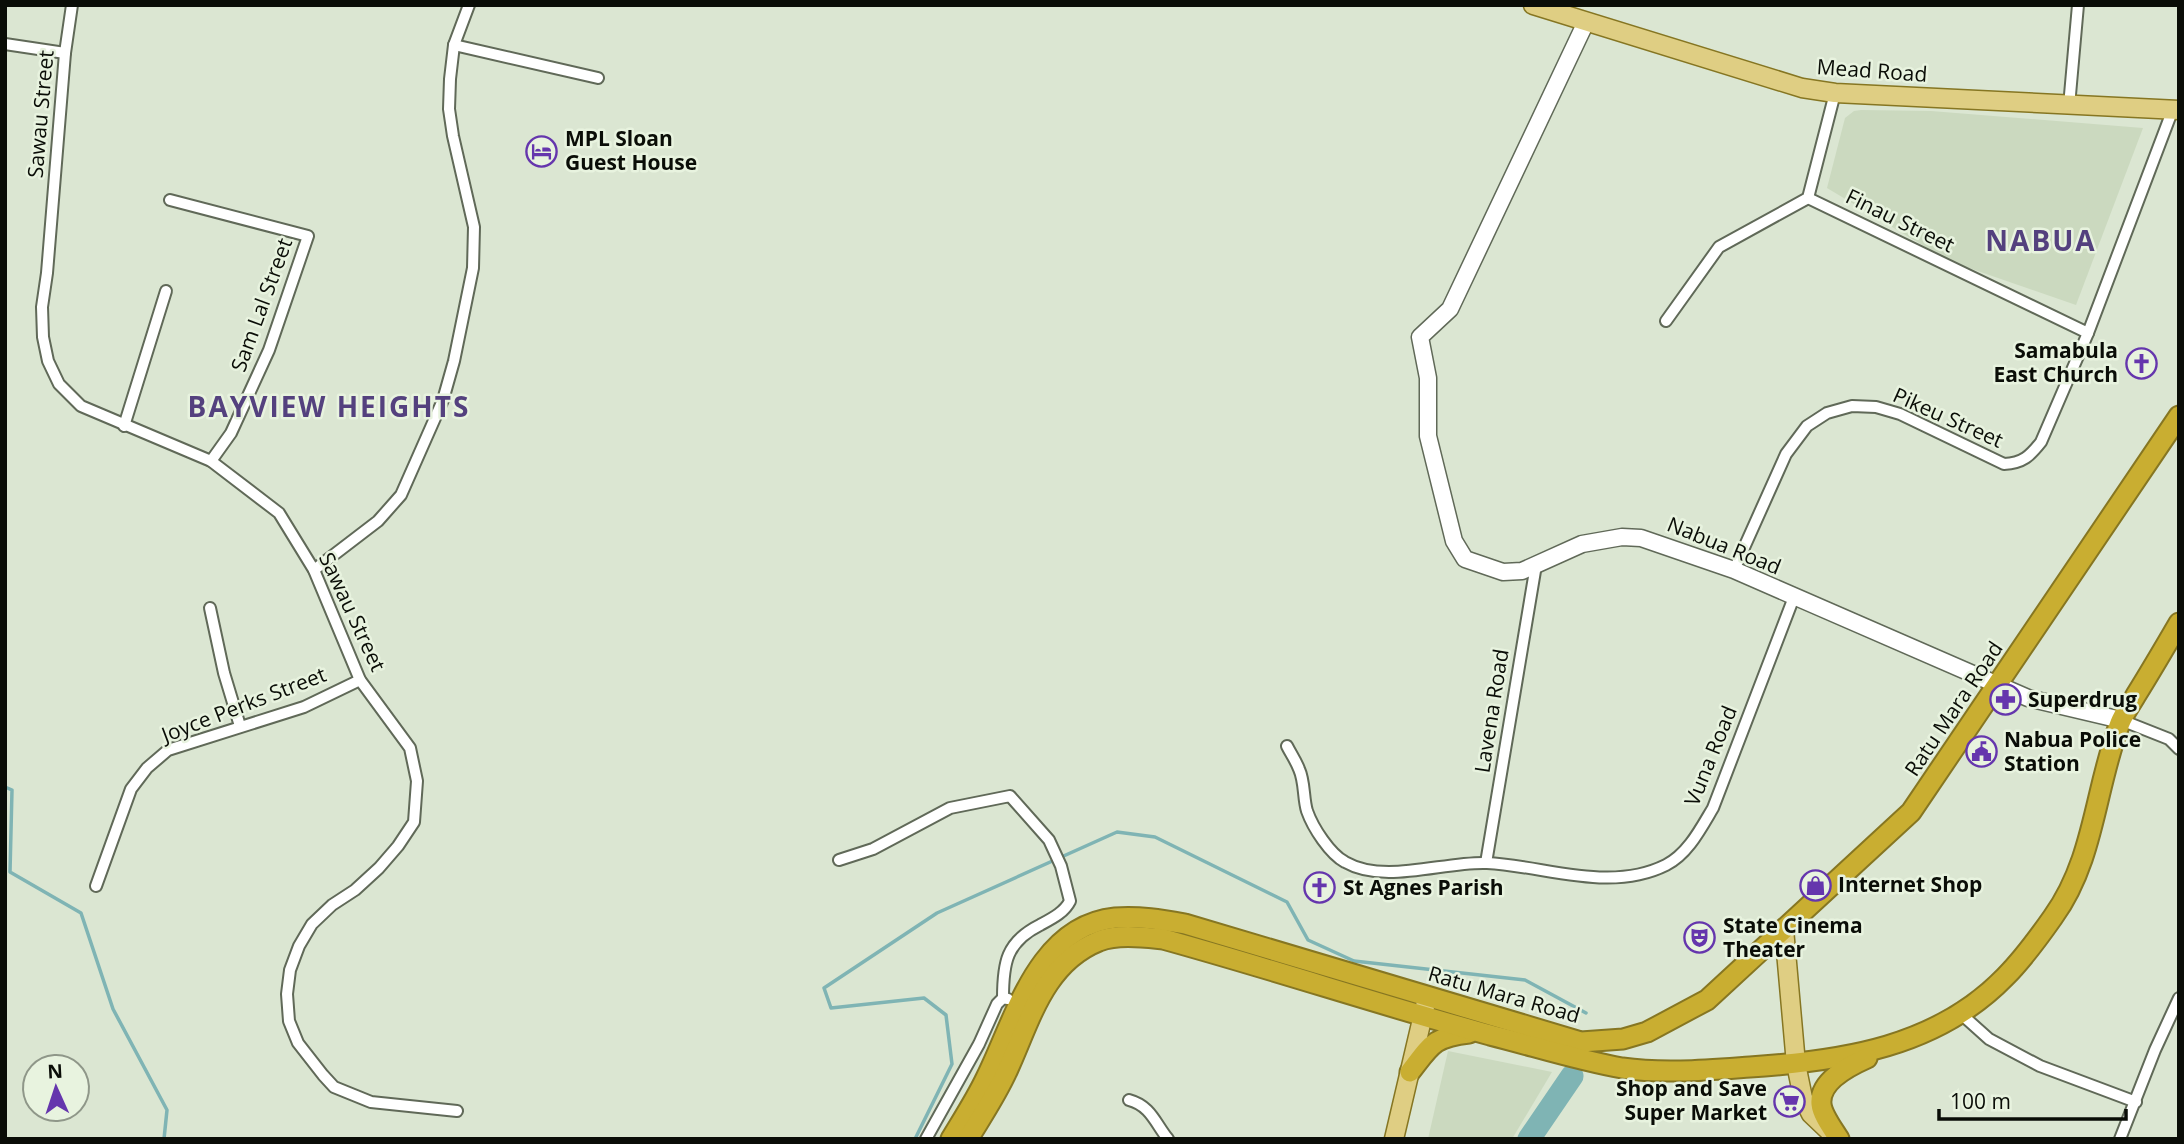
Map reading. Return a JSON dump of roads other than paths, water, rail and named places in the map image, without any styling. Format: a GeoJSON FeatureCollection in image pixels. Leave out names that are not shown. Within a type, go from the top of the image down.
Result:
{"type":"FeatureCollection","features":[{"type":"Feature","properties":{"kind":"highway","name":"Ratu Mara Road"},"geometry":{"type":"LineString","coordinates":[[968,1139],[985,1114],[1042,992],[1055,972],[1069,958],[1101,940],[1122,937],[1163,939],[1426,1007],[1581,1042],[1623,1039],[1647,1032],[1707,1000],[1911,812],[2179,416]]}},
{"type":"Feature","properties":{"kind":"highway","name":"Ratu Mara Road"},"geometry":{"type":"LineString","coordinates":[[951,1139],[986,1079],[1012,1000],[1057,945],[1087,926],[1114,918],[1154,919],[1185,924],[1426,1007],[1480,1032],[1623,1068],[1666,1071],[1796,1064],[1859,1055],[1896,1044],[1939,1026],[2004,978],[2062,903],[2088,845],[2111,749],[2121,720],[2179,623]]}},
{"type":"Feature","properties":{"kind":"highway"},"geometry":{"type":"LineString","coordinates":[[1410,1072],[1439,1039],[1446,1035],[1480,1032]]}},
{"type":"Feature","properties":{"kind":"highway"},"geometry":{"type":"LineString","coordinates":[[1838,1139],[1822,1110],[1823,1089],[1846,1069],[1896,1044]]}},
{"type":"Feature","properties":{"kind":"main road","name":"Mead Road"},"geometry":{"type":"LineString","coordinates":[[1533,5],[1802,88],[1835,93],[2176,109]]}},
{"type":"Feature","properties":{"kind":"main road","name":"Nabua Road"},"geometry":{"type":"LineString","coordinates":[[1586,22],[1450,309],[1420,337],[1429,378],[1428,436],[1454,541],[1465,559],[1503,572],[1522,571],[1582,544],[1622,537],[1658,542],[1734,570],[2028,698],[2121,720]]}},
{"type":"Feature","properties":{"kind":"main road"},"geometry":{"type":"LineString","coordinates":[[1784,929],[1796,1064],[1803,1098],[1811,1114],[1838,1139]]}},
{"type":"Feature","properties":{"kind":"main road"},"geometry":{"type":"LineString","coordinates":[[1394,1139],[1426,1007]]}},
{"type":"Feature","properties":{"kind":"street","name":"Sawau Street"},"geometry":{"type":"LineString","coordinates":[[72,5],[65,53],[47,272],[41,307],[48,360],[59,384],[81,406],[211,461],[279,513],[314,570],[360,680],[410,748],[417,781],[414,822],[398,846],[355,890],[332,905],[312,924],[299,946],[290,970],[287,994],[289,1021],[298,1043],[334,1087],[371,1102],[457,1111]]}},
{"type":"Feature","properties":{"kind":"street"},"geometry":{"type":"LineString","coordinates":[[314,570],[378,521],[401,495],[443,400],[454,361],[473,268],[474,227],[449,109],[454,45],[469,5]]}},
{"type":"Feature","properties":{"kind":"street"},"geometry":{"type":"LineString","coordinates":[[2069,106],[2078,5]]}},
{"type":"Feature","properties":{"kind":"street"},"geometry":{"type":"LineString","coordinates":[[5,44],[65,53]]}},
{"type":"Feature","properties":{"kind":"street"},"geometry":{"type":"LineString","coordinates":[[454,45],[598,78]]}},
{"type":"Feature","properties":{"kind":"street"},"geometry":{"type":"LineString","coordinates":[[1666,321],[1719,247],[1808,198],[1835,93]]}},
{"type":"Feature","properties":{"kind":"street","name":"Pikeu Street"},"geometry":{"type":"LineString","coordinates":[[1734,570],[1786,454],[1807,426],[1827,413],[1852,407],[1876,407],[1900,414],[2004,464],[2018,464],[2030,456],[2041,442],[2088,333],[2176,109]]}},
{"type":"Feature","properties":{"kind":"street","name":"Finau Street"},"geometry":{"type":"LineString","coordinates":[[1808,198],[2088,333]]}},
{"type":"Feature","properties":{"kind":"street","name":"Sam Lal Street"},"geometry":{"type":"LineString","coordinates":[[170,200],[308,236],[269,350],[231,433],[211,461]]}},
{"type":"Feature","properties":{"kind":"street"},"geometry":{"type":"LineString","coordinates":[[124,426],[166,291]]}},
{"type":"Feature","properties":{"kind":"street","name":"Lavena Road"},"geometry":{"type":"LineString","coordinates":[[1486,863],[1536,565]]}},
{"type":"Feature","properties":{"kind":"street","name":"Vuna Road"},"geometry":{"type":"LineString","coordinates":[[1287,746],[1300,771],[1307,811],[1333,851],[1344,862],[1360,868],[1391,872],[1486,863],[1587,877],[1635,876],[1668,864],[1694,839],[1713,808],[1794,597]]}},
{"type":"Feature","properties":{"kind":"street"},"geometry":{"type":"LineString","coordinates":[[210,608],[224,673],[240,726]]}},
{"type":"Feature","properties":{"kind":"street","name":"Joyce Perks Street"},"geometry":{"type":"LineString","coordinates":[[96,886],[131,789],[147,768],[168,750],[303,708],[360,680]]}},
{"type":"Feature","properties":{"kind":"street"},"geometry":{"type":"LineString","coordinates":[[2121,720],[2174,739],[2179,749]]}},
{"type":"Feature","properties":{"kind":"street"},"geometry":{"type":"LineString","coordinates":[[839,860],[873,849],[950,808],[1010,796],[1049,840],[1061,866],[1070,901],[1066,908],[1051,920],[1029,930],[1010,949],[1003,974],[1012,1000],[998,1004],[926,1139]]}},
{"type":"Feature","properties":{"kind":"street"},"geometry":{"type":"LineString","coordinates":[[2120,1139],[2155,1049],[2179,998]]}},
{"type":"Feature","properties":{"kind":"street"},"geometry":{"type":"LineString","coordinates":[[1960,1013],[1989,1039],[2040,1066],[2136,1102]]}},
{"type":"Feature","properties":{"kind":"street"},"geometry":{"type":"LineString","coordinates":[[1129,1100],[1140,1103],[1149,1110],[1168,1139]]}},
{"type":"Feature","properties":{"kind":"waterway"},"geometry":{"type":"LineString","coordinates":[[5,787],[12,790],[10,872],[81,913],[113,1009],[167,1110],[164,1139]]}},
{"type":"Feature","properties":{"kind":"waterway"},"geometry":{"type":"LineString","coordinates":[[915,1139],[952,1064],[946,1015],[924,998],[831,1008],[824,988],[937,913],[1117,832],[1155,837],[1287,902],[1308,940],[1354,961],[1525,980],[1586,1013]]}},
{"type":"Feature","properties":{"kind":"waterway"},"geometry":{"type":"LineString","coordinates":[[1529,1139],[1572,1076]]}},
{"type":"Feature","properties":{"kind":"place","name":"MPL Sloan Guest House"},"geometry":{"type":"Point","coordinates":[542,151]}},
{"type":"Feature","properties":{"kind":"place","name":"Samabula East Church"},"geometry":{"type":"Point","coordinates":[2141,363]}},
{"type":"Feature","properties":{"kind":"place","name":"Superdrug"},"geometry":{"type":"Point","coordinates":[2005,700]}},
{"type":"Feature","properties":{"kind":"place","name":"Nabua Police Station"},"geometry":{"type":"Point","coordinates":[1981,752]}},
{"type":"Feature","properties":{"kind":"place","name":"Internet Shop"},"geometry":{"type":"Point","coordinates":[1815,885]}},
{"type":"Feature","properties":{"kind":"place","name":"St Agnes Parish"},"geometry":{"type":"Point","coordinates":[1320,888]}},
{"type":"Feature","properties":{"kind":"place","name":"State Cinema Theater"},"geometry":{"type":"Point","coordinates":[1700,938]}},
{"type":"Feature","properties":{"kind":"place","name":"Shop and Save Super Market"},"geometry":{"type":"Point","coordinates":[1790,1101]}},
{"type":"Feature","properties":{"kind":"district","name":"NABUA"},"geometry":{"type":"Point","coordinates":[2041,241]}},
{"type":"Feature","properties":{"kind":"district","name":"BAYVIEW HEIGHTS"},"geometry":{"type":"Point","coordinates":[329,407]}}]}
